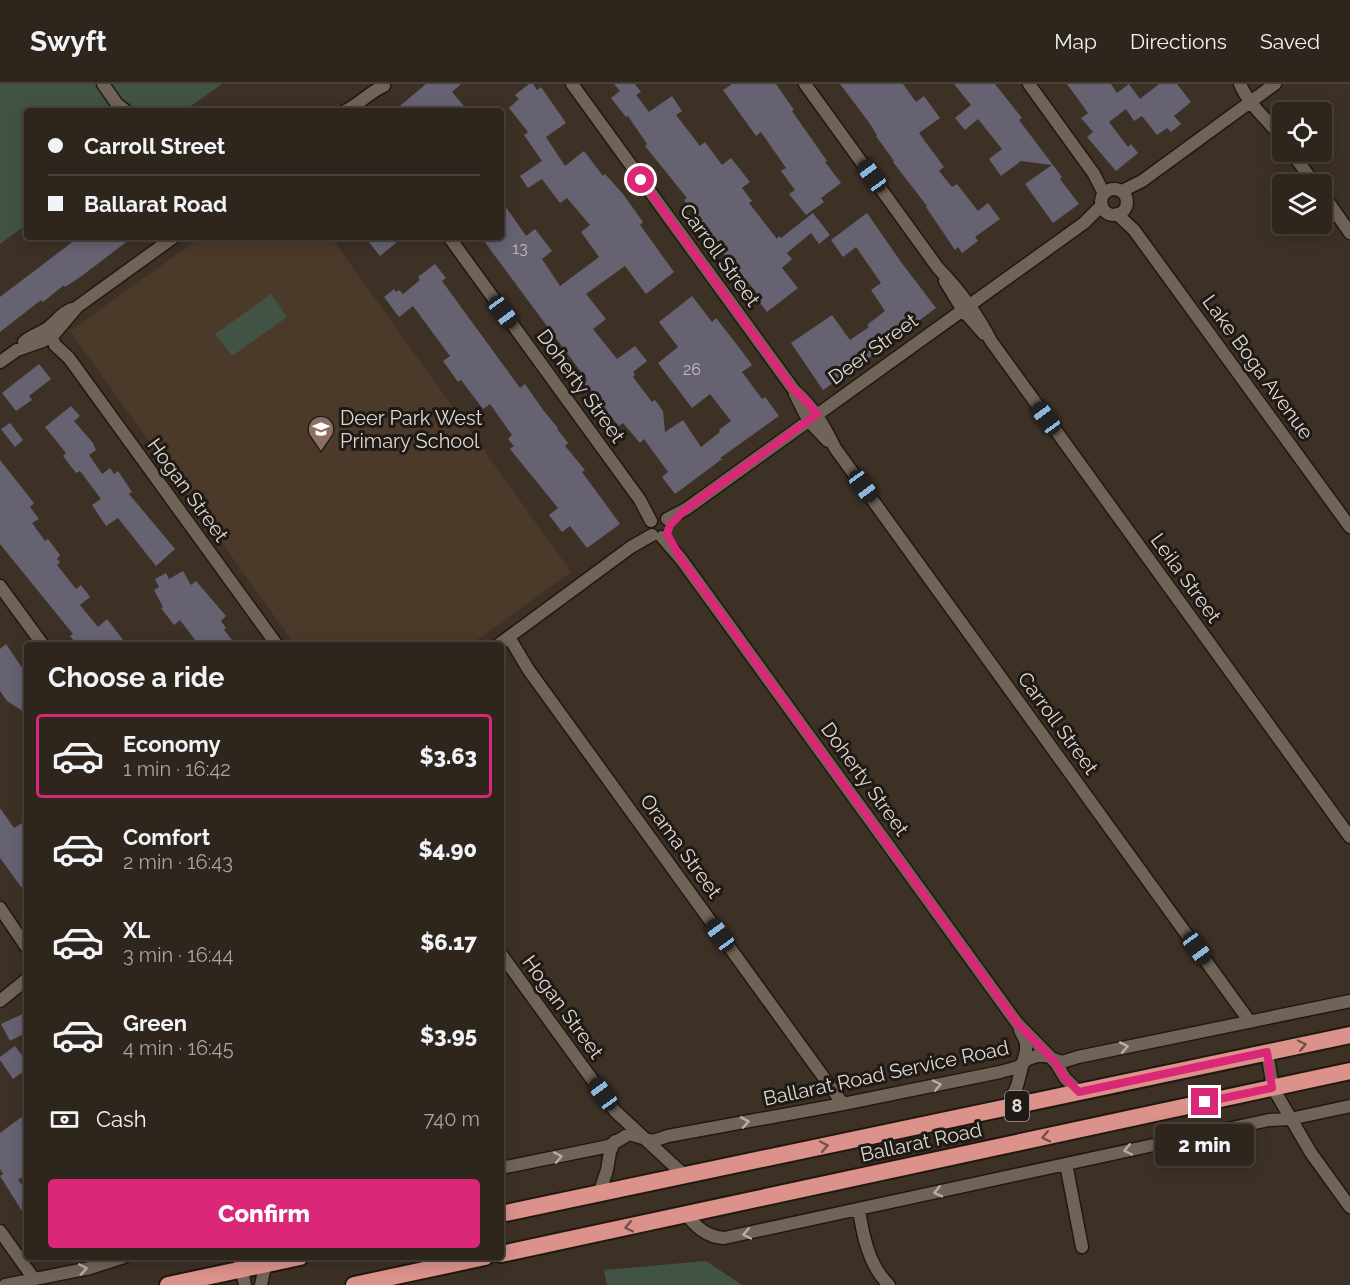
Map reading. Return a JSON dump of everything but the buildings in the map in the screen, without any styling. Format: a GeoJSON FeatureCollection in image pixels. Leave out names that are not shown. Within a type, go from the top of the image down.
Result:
{"type":"FeatureCollection","features":[{"type":"Feature","properties":{"kind":"highway","name":"Ballarat Road"},"geometry":{"type":"LineString","coordinates":[[504,1213],[1350,1035]]}},
{"type":"Feature","properties":{"kind":"highway","name":"Ballarat Road"},"geometry":{"type":"LineString","coordinates":[[504,1253],[1350,1071]]}},
{"type":"Feature","properties":{"kind":"highway"},"geometry":{"type":"LineString","coordinates":[[354,1285],[471,1260]]}},
{"type":"Feature","properties":{"kind":"highway"},"geometry":{"type":"LineString","coordinates":[[168,1285],[241,1270],[260,1261]]}},
{"type":"Feature","properties":{"kind":"street"},"geometry":{"type":"LineString","coordinates":[[103,84],[122,108]]}},
{"type":"Feature","properties":{"kind":"street","name":"Carroll Street"},"geometry":{"type":"LineString","coordinates":[[572,84],[794,390],[801,409],[812,417],[835,448],[1250,1022]]}},
{"type":"Feature","properties":{"kind":"street","name":"Leila Street"},"geometry":{"type":"LineString","coordinates":[[805,84],[1350,837]]}},
{"type":"Feature","properties":{"kind":"street","name":"Lake Boga Avenue"},"geometry":{"type":"LineString","coordinates":[[1029,84],[1350,527]]}},
{"type":"Feature","properties":{"kind":"street"},"geometry":{"type":"LineString","coordinates":[[1240,84],[1254,99]]}},
{"type":"Feature","properties":{"kind":"street"},"geometry":{"type":"LineString","coordinates":[[1247,84],[1259,113],[1272,125]]}},
{"type":"Feature","properties":{"kind":"street","name":"Deer Street"},"geometry":{"type":"LineString","coordinates":[[503,641],[1275,84]]}},
{"type":"Feature","properties":{"kind":"street"},"geometry":{"type":"LineString","coordinates":[[358,108],[372,91],[385,85]]}},
{"type":"Feature","properties":{"kind":"street"},"geometry":{"type":"LineString","coordinates":[[1332,207],[1350,233]]}},
{"type":"Feature","properties":{"kind":"street"},"geometry":{"type":"LineString","coordinates":[[0,362],[17,350],[25,340],[51,333],[64,311],[77,307],[170,240]]}},
{"type":"Feature","properties":{"kind":"street","name":"Doherty Street"},"geometry":{"type":"LineString","coordinates":[[451,240],[1017,1023],[1053,1059],[1065,1078],[1079,1092]]}},
{"type":"Feature","properties":{"kind":"street","name":"Hogan Street"},"geometry":{"type":"LineString","coordinates":[[51,333],[275,642]]}},
{"type":"Feature","properties":{"kind":"street"},"geometry":{"type":"LineString","coordinates":[[0,586],[41,642]]}},
{"type":"Feature","properties":{"kind":"street","name":"Orama Street"},"geometry":{"type":"LineString","coordinates":[[504,642],[528,669],[843,1104]]}},
{"type":"Feature","properties":{"kind":"street"},"geometry":{"type":"LineString","coordinates":[[0,908],[23,938]]}},
{"type":"Feature","properties":{"kind":"street","name":"Hogan Street"},"geometry":{"type":"LineString","coordinates":[[504,958],[615,1111],[684,1175]]}},
{"type":"Feature","properties":{"kind":"street"},"geometry":{"type":"LineString","coordinates":[[0,1001],[24,982]]}},
{"type":"Feature","properties":{"kind":"street"},"geometry":{"type":"LineString","coordinates":[[11,993],[24,986]]}},
{"type":"Feature","properties":{"kind":"street","name":"Ballarat Road Service Road"},"geometry":{"type":"LineString","coordinates":[[504,1167],[591,1150],[614,1143],[629,1134],[653,1141],[668,1136],[1000,1072],[1037,1056],[1064,1062],[1078,1057],[1350,1001]]}},
{"type":"Feature","properties":{"kind":"street","name":"Doherty Street"},"geometry":{"type":"LineString","coordinates":[[1008,1108],[1017,1086],[1026,1051],[1026,1044],[1017,1023]]}},
{"type":"Feature","properties":{"kind":"street"},"geometry":{"type":"LineString","coordinates":[[1267,1052],[1272,1088],[1290,1119],[1350,1207]]}},
{"type":"Feature","properties":{"kind":"street"},"geometry":{"type":"LineString","coordinates":[[686,1214],[709,1236],[724,1238],[1269,1120],[1290,1119],[1350,1106]]}},
{"type":"Feature","properties":{"kind":"street"},"geometry":{"type":"LineString","coordinates":[[599,1194],[607,1170],[609,1154],[618,1136],[619,1128],[615,1111]]}},
{"type":"Feature","properties":{"kind":"street"},"geometry":{"type":"LineString","coordinates":[[1066,1164],[1082,1247]]}},
{"type":"Feature","properties":{"kind":"street"},"geometry":{"type":"LineString","coordinates":[[859,1210],[872,1261],[889,1285]]}},
{"type":"Feature","properties":{"kind":"street"},"geometry":{"type":"LineString","coordinates":[[0,1232],[34,1279]]}},
{"type":"Feature","properties":{"kind":"street"},"geometry":{"type":"LineString","coordinates":[[5,1285],[90,1268],[115,1260]]}},
{"type":"Feature","properties":{"kind":"street"},"geometry":{"type":"LineString","coordinates":[[260,1261],[264,1274],[261,1285]]}},
{"type":"Feature","properties":{"kind":"shaded area","name":"Deer Park West Primary School"},"geometry":{"type":"Polygon","coordinates":[[[197,240],[333,240],[571,572],[474,642],[293,642],[70,331],[197,240]]]}},
{"type":"Feature","properties":{"kind":"green space"},"geometry":{"type":"Polygon","coordinates":[[[0,84],[222,84],[188,108],[24,108],[24,226],[0,244],[0,84]]]}},
{"type":"Feature","properties":{"kind":"green space"},"geometry":{"type":"Polygon","coordinates":[[[271,294],[287,317],[232,356],[215,334],[271,294]]]}},
{"type":"Feature","properties":{"kind":"green space"},"geometry":{"type":"Polygon","coordinates":[[[706,1261],[742,1285],[607,1285],[604,1270],[706,1261]]]}},
{"type":"Feature","properties":{"kind":"place","name":"Deer Park West Primary School"},"geometry":{"type":"Point","coordinates":[321,452]}},
{"type":"Feature","properties":{"kind":"route"},"geometry":{"type":"LineString","coordinates":[[641,180],[794,390],[817,414],[686,509],[670,525],[667,534],[681,559],[1017,1023],[1056,1063],[1067,1081],[1079,1092],[1267,1052],[1272,1088],[1205,1102]]}}]}
